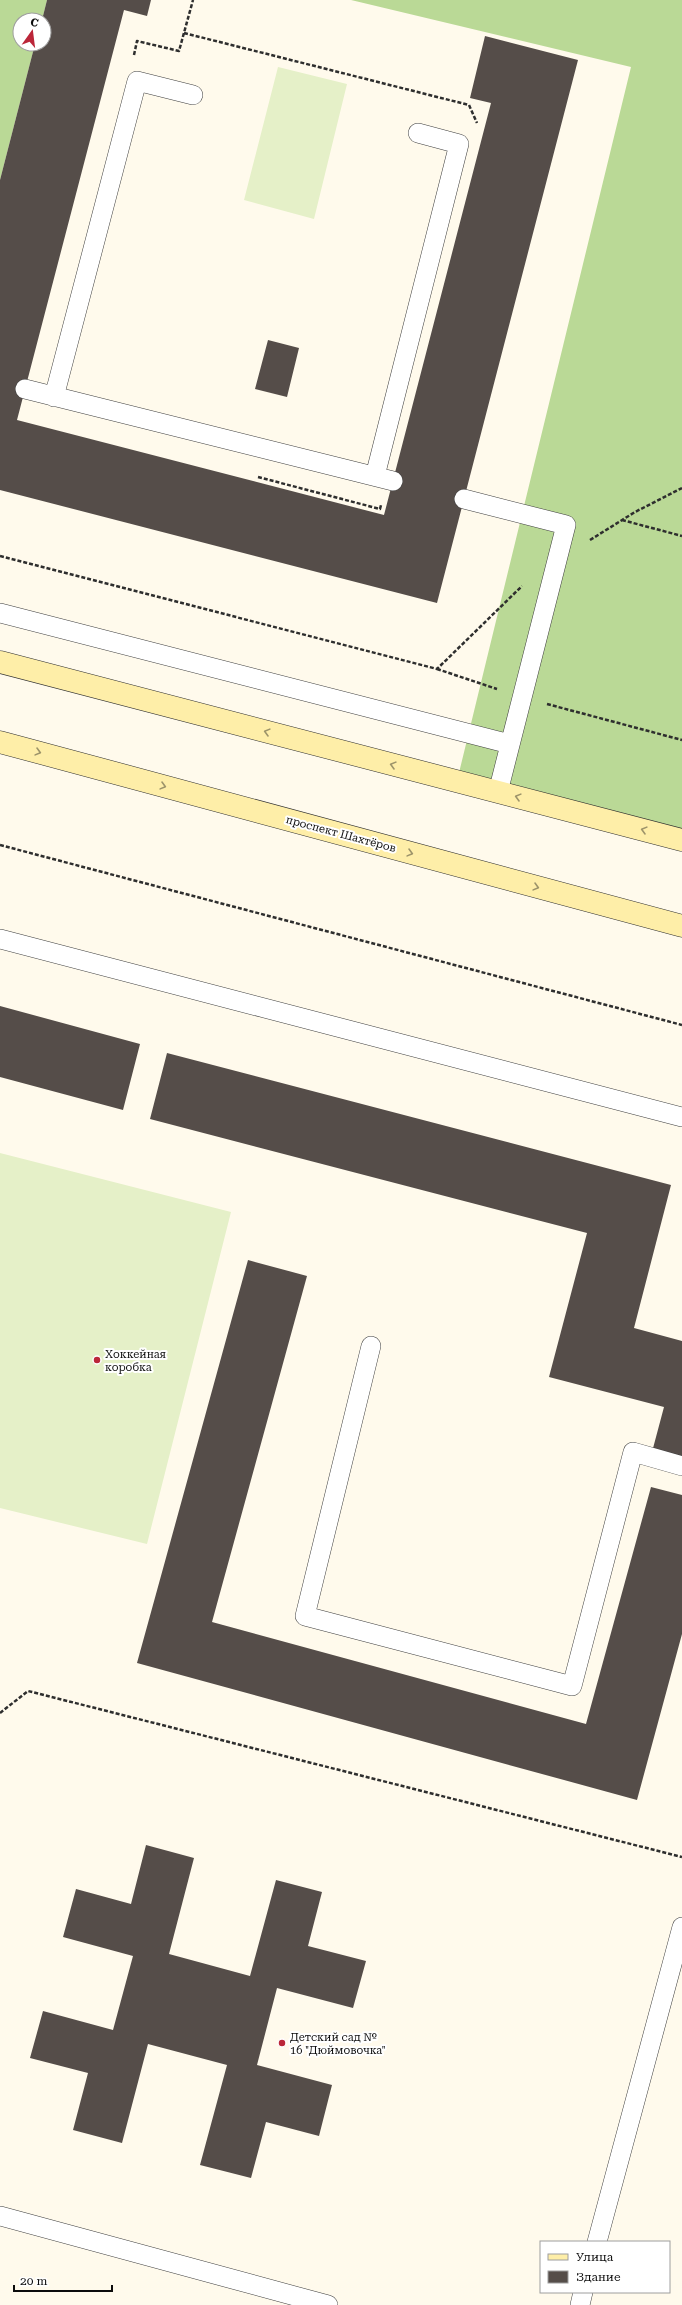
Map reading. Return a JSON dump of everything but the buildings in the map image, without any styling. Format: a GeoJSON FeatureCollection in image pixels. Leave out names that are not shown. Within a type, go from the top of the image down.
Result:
{"type":"FeatureCollection","features":[{"type":"Feature","properties":{"kind":"main road"},"geometry":{"type":"LineString","coordinates":[[0,662],[682,840]]}},
{"type":"Feature","properties":{"kind":"main road","name":"проспект Шахтёров"},"geometry":{"type":"LineString","coordinates":[[0,742],[682,926]]}},
{"type":"Feature","properties":{"kind":"lane"},"geometry":{"type":"LineString","coordinates":[[54,397],[137,81],[193,95]]}},
{"type":"Feature","properties":{"kind":"lane"},"geometry":{"type":"LineString","coordinates":[[25,389],[385,479],[458,144],[418,134]]}},
{"type":"Feature","properties":{"kind":"lane"},"geometry":{"type":"LineString","coordinates":[[464,499],[566,525],[498,792]]}},
{"type":"Feature","properties":{"kind":"lane"},"geometry":{"type":"LineString","coordinates":[[0,614],[510,744]]}},
{"type":"Feature","properties":{"kind":"lane"},"geometry":{"type":"LineString","coordinates":[[0,939],[682,1117]]}},
{"type":"Feature","properties":{"kind":"lane"},"geometry":{"type":"LineString","coordinates":[[371,1346],[305,1616],[572,1686],[633,1452],[682,1466]]}},
{"type":"Feature","properties":{"kind":"lane"},"geometry":{"type":"LineString","coordinates":[[597,2241],[682,1927]]}},
{"type":"Feature","properties":{"kind":"lane"},"geometry":{"type":"LineString","coordinates":[[0,2216],[302,2301],[328,2305]]}},
{"type":"Feature","properties":{"kind":"lane"},"geometry":{"type":"LineString","coordinates":[[580,2305],[583,2293]]}},
{"type":"Feature","properties":{"kind":"path"},"geometry":{"type":"LineString","coordinates":[[133,56],[137,41],[179,51],[193,0]]}},
{"type":"Feature","properties":{"kind":"path"},"geometry":{"type":"LineString","coordinates":[[184,33],[469,105],[480,128]]}},
{"type":"Feature","properties":{"kind":"path"},"geometry":{"type":"LineString","coordinates":[[250,475],[380,509],[385,479]]}},
{"type":"Feature","properties":{"kind":"path"},"geometry":{"type":"LineString","coordinates":[[437,669],[530,577],[622,520],[682,488]]}},
{"type":"Feature","properties":{"kind":"path"},"geometry":{"type":"LineString","coordinates":[[622,520],[682,536]]}},
{"type":"Feature","properties":{"kind":"path"},"geometry":{"type":"LineString","coordinates":[[0,556],[437,669],[522,697],[682,740]]}},
{"type":"Feature","properties":{"kind":"path"},"geometry":{"type":"LineString","coordinates":[[0,845],[682,1025]]}},
{"type":"Feature","properties":{"kind":"path"},"geometry":{"type":"LineString","coordinates":[[0,1713],[28,1691],[682,1857]]}},
{"type":"Feature","properties":{"kind":"green space"},"geometry":{"type":"Polygon","coordinates":[[[0,0],[47,0],[44,12],[12,12],[12,52],[33,52],[0,180],[0,0]]]}},
{"type":"Feature","properties":{"kind":"green space"},"geometry":{"type":"Polygon","coordinates":[[[351,0],[682,0],[682,840],[457,781],[631,67],[351,0]]]}},
{"type":"Feature","properties":{"kind":"green space"},"geometry":{"type":"Polygon","coordinates":[[[278,67],[347,84],[314,219],[244,200],[278,67]]]}},
{"type":"Feature","properties":{"kind":"green space","name":"Хоккейная коробка"},"geometry":{"type":"Polygon","coordinates":[[[0,1153],[231,1212],[147,1544],[0,1508],[0,1153]]]}},
{"type":"Feature","properties":{"kind":"place","name":"Хоккейная коробка"},"geometry":{"type":"Point","coordinates":[97,1360]}},
{"type":"Feature","properties":{"kind":"place","name":"Детский сад № 16 \"Дюймовочка\""},"geometry":{"type":"Point","coordinates":[282,2043]}}]}
